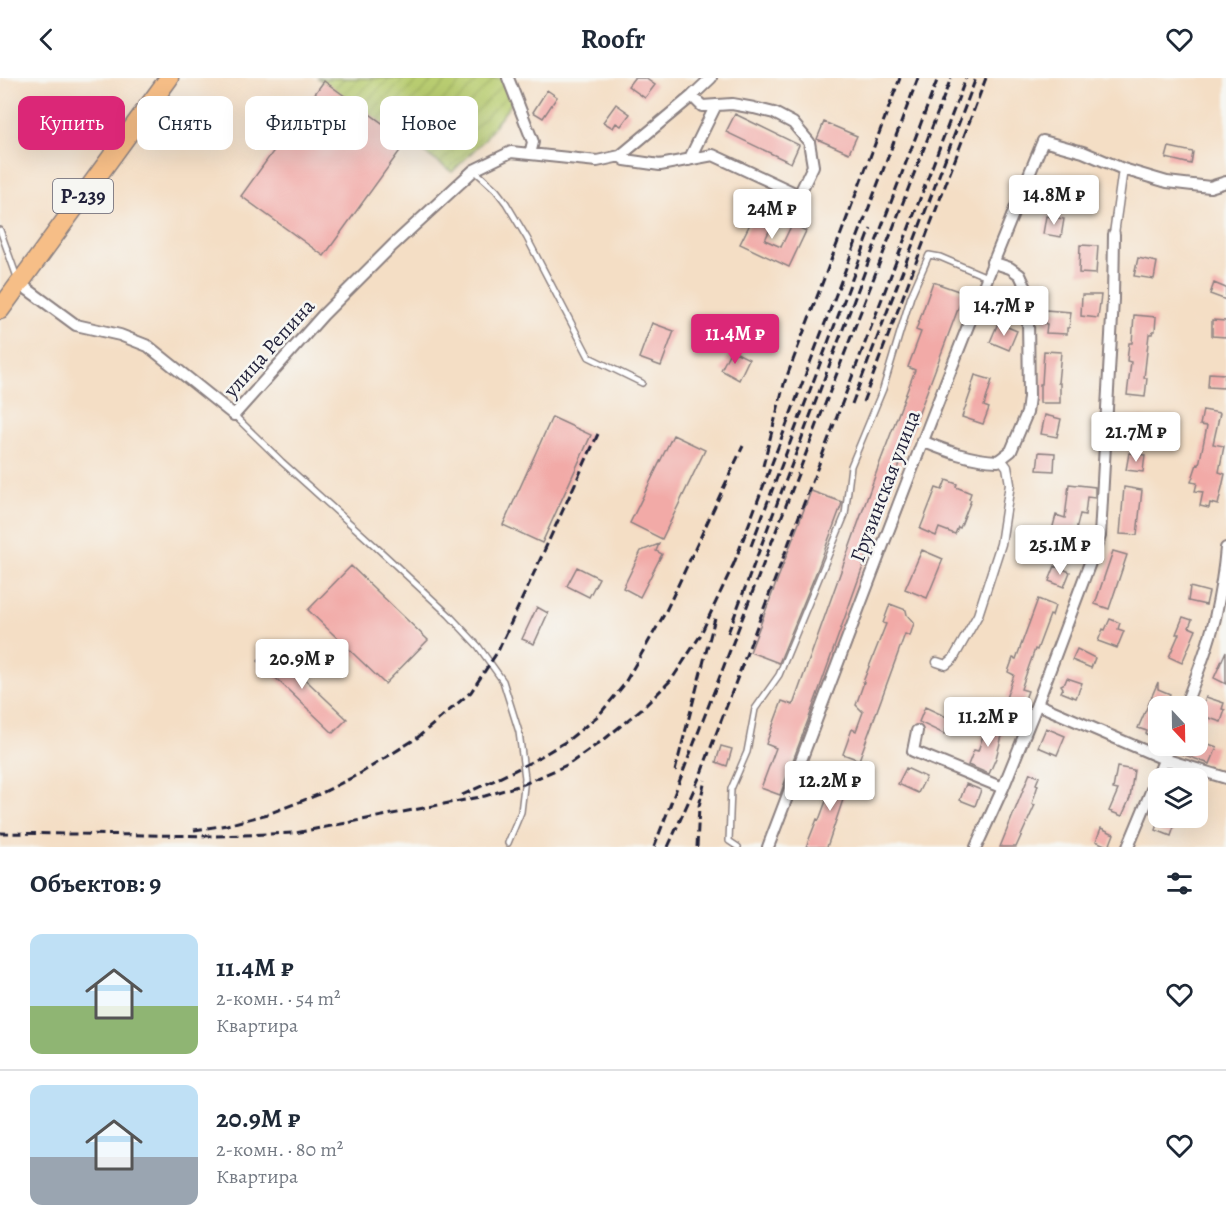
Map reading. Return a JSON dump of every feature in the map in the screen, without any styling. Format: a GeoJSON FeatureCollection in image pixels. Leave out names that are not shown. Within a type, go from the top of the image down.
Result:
{"type":"FeatureCollection","features":[{"type":"Feature","properties":{"kind":"highway","name":"Р-239"},"geometry":{"type":"LineString","coordinates":[[0,310],[168,80]]}},
{"type":"Feature","properties":{"kind":"street"},"geometry":{"type":"LineString","coordinates":[[508,78],[533,142],[530,154]]}},
{"type":"Feature","properties":{"kind":"street"},"geometry":{"type":"LineString","coordinates":[[692,96],[702,106],[732,104],[754,108],[774,113],[793,123],[809,142],[813,166],[799,195],[713,155],[660,165],[625,160],[620,156],[711,78]]}},
{"type":"Feature","properties":{"kind":"street"},"geometry":{"type":"LineString","coordinates":[[688,159],[716,105]]}},
{"type":"Feature","properties":{"kind":"street","name":"Грузинская улица"},"geometry":{"type":"LineString","coordinates":[[768,847],[922,441],[1043,141],[1083,152],[1123,169]]}},
{"type":"Feature","properties":{"kind":"street","name":"улица Репина"},"geometry":{"type":"LineString","coordinates":[[19,283],[76,325],[120,335],[148,346],[234,415],[324,315],[393,245],[474,170],[511,153],[597,161],[620,156]]}},
{"type":"Feature","properties":{"kind":"street"},"geometry":{"type":"LineString","coordinates":[[976,847],[1037,704],[1100,536],[1113,299],[1114,234],[1123,169],[1167,182],[1210,187],[1226,183]]}},
{"type":"Feature","properties":{"kind":"street"},"geometry":{"type":"LineString","coordinates":[[922,441],[946,451],[984,461],[998,461],[1011,451],[1026,413],[1029,397],[1026,288],[1020,275],[1010,268],[993,262]]}},
{"type":"Feature","properties":{"kind":"street"},"geometry":{"type":"LineString","coordinates":[[937,662],[946,665],[953,658],[978,615],[1001,544],[1010,484],[1007,467],[1001,459]]}},
{"type":"Feature","properties":{"kind":"street"},"geometry":{"type":"LineString","coordinates":[[1189,696],[1215,620],[1226,549]]}},
{"type":"Feature","properties":{"kind":"street"},"geometry":{"type":"LineString","coordinates":[[1037,704],[1164,759],[1226,778]]}},
{"type":"Feature","properties":{"kind":"street"},"geometry":{"type":"LineString","coordinates":[[917,731],[912,751],[1003,788]]}},
{"type":"Feature","properties":{"kind":"street"},"geometry":{"type":"LineString","coordinates":[[1128,847],[1165,756]]}},
{"type":"Feature","properties":{"kind":"lane"},"geometry":{"type":"LineString","coordinates":[[474,170],[496,190],[506,203],[527,238],[589,357],[642,383]]}},
{"type":"Feature","properties":{"kind":"lane"},"geometry":{"type":"LineString","coordinates":[[0,230],[19,283]]}},
{"type":"Feature","properties":{"kind":"lane"},"geometry":{"type":"LineString","coordinates":[[738,847],[729,841],[731,789],[747,752],[755,709],[779,675],[845,515],[851,466],[883,389],[911,296],[928,255],[940,257],[987,277]]}},
{"type":"Feature","properties":{"kind":"lane"},"geometry":{"type":"LineString","coordinates":[[234,415],[449,615],[478,646],[503,681],[519,732],[525,778],[521,812],[508,843]]}},
{"type":"Feature","properties":{"kind":"green space"},"geometry":{"type":"Polygon","coordinates":[[[318,78],[505,78],[513,101],[478,146],[478,96],[380,96],[380,121],[368,113],[368,96],[344,96],[318,78]]]}},
{"type":"Feature","properties":{"kind":"green space"},"geometry":{"type":"Polygon","coordinates":[[[421,150],[474,150],[452,172],[421,150]]]}},
{"type":"Feature","properties":{"kind":"building"},"geometry":{"type":"Polygon","coordinates":[[[634,78],[645,78],[655,85],[645,98],[628,86],[634,78]]]}},
{"type":"Feature","properties":{"kind":"building"},"geometry":{"type":"Polygon","coordinates":[[[324,81],[345,96],[313,96],[324,81]]]}},
{"type":"Feature","properties":{"kind":"building"},"geometry":{"type":"Polygon","coordinates":[[[547,90],[557,97],[543,118],[533,112],[547,90]]]}},
{"type":"Feature","properties":{"kind":"building"},"geometry":{"type":"Polygon","coordinates":[[[616,104],[630,114],[621,126],[616,123],[613,128],[603,122],[616,104]]]}},
{"type":"Feature","properties":{"kind":"building"},"geometry":{"type":"Polygon","coordinates":[[[368,113],[380,121],[380,150],[401,150],[324,256],[241,196],[274,150],[368,150],[368,113]]]}},
{"type":"Feature","properties":{"kind":"building"},"geometry":{"type":"Polygon","coordinates":[[[735,114],[799,145],[791,163],[726,132],[735,114]]]}},
{"type":"Feature","properties":{"kind":"building"},"geometry":{"type":"Polygon","coordinates":[[[824,122],[857,136],[849,153],[817,139],[824,122]]]}},
{"type":"Feature","properties":{"kind":"building"},"geometry":{"type":"Polygon","coordinates":[[[1169,147],[1193,152],[1191,164],[1166,158],[1169,147]]]}},
{"type":"Feature","properties":{"kind":"building"},"geometry":{"type":"Polygon","coordinates":[[[756,212],[774,220],[765,240],[781,247],[792,224],[806,231],[789,267],[740,244],[756,212]]]}},
{"type":"Feature","properties":{"kind":"building"},"geometry":{"type":"Polygon","coordinates":[[[1046,216],[1064,219],[1061,237],[1043,234],[1046,216]]]}},
{"type":"Feature","properties":{"kind":"building"},"geometry":{"type":"Polygon","coordinates":[[[1080,245],[1098,246],[1096,274],[1079,273],[1080,245]]]}},
{"type":"Feature","properties":{"kind":"building"},"geometry":{"type":"Polygon","coordinates":[[[1138,258],[1157,262],[1154,279],[1134,276],[1138,258]]]}},
{"type":"Feature","properties":{"kind":"building"},"geometry":{"type":"Polygon","coordinates":[[[933,282],[964,293],[780,795],[761,788],[776,748],[766,744],[782,701],[793,705],[915,370],[908,367],[921,332],[916,330],[933,282]]]}},
{"type":"Feature","properties":{"kind":"building"},"geometry":{"type":"Polygon","coordinates":[[[1214,283],[1226,288],[1226,300],[1210,294],[1214,283]]]}},
{"type":"Feature","properties":{"kind":"building"},"geometry":{"type":"Polygon","coordinates":[[[1082,295],[1101,295],[1098,318],[1081,316],[1082,295]]]}},
{"type":"Feature","properties":{"kind":"building"},"geometry":{"type":"Polygon","coordinates":[[[1045,310],[1071,312],[1067,334],[1046,333],[1045,310]]]}},
{"type":"Feature","properties":{"kind":"building"},"geometry":{"type":"Polygon","coordinates":[[[1134,315],[1156,317],[1155,331],[1149,334],[1144,378],[1147,378],[1145,397],[1127,395],[1131,362],[1127,361],[1129,343],[1132,343],[1134,315]]]}},
{"type":"Feature","properties":{"kind":"building"},"geometry":{"type":"Polygon","coordinates":[[[1212,320],[1226,321],[1226,337],[1212,336],[1212,320]]]}},
{"type":"Feature","properties":{"kind":"building"},"geometry":{"type":"Polygon","coordinates":[[[652,323],[674,331],[661,366],[639,358],[652,323]]]}},
{"type":"Feature","properties":{"kind":"building"},"geometry":{"type":"Polygon","coordinates":[[[998,323],[1017,331],[1009,350],[990,342],[998,323]]]}},
{"type":"Feature","properties":{"kind":"building"},"geometry":{"type":"Polygon","coordinates":[[[731,350],[749,359],[739,380],[721,370],[731,350]]]}},
{"type":"Feature","properties":{"kind":"building"},"geometry":{"type":"Polygon","coordinates":[[[1044,351],[1061,352],[1058,383],[1060,383],[1060,403],[1040,403],[1044,351]]]}},
{"type":"Feature","properties":{"kind":"building"},"geometry":{"type":"Polygon","coordinates":[[[1209,373],[1225,374],[1224,388],[1208,387],[1209,373]]]}},
{"type":"Feature","properties":{"kind":"building"},"geometry":{"type":"Polygon","coordinates":[[[975,375],[992,380],[984,406],[989,408],[983,424],[962,417],[975,375]]]}},
{"type":"Feature","properties":{"kind":"building"},"geometry":{"type":"Polygon","coordinates":[[[1203,410],[1220,413],[1213,444],[1224,446],[1219,472],[1225,474],[1218,505],[1210,503],[1209,508],[1200,506],[1203,492],[1195,491],[1197,483],[1191,482],[1197,464],[1199,465],[1207,426],[1200,425],[1203,410]]]}},
{"type":"Feature","properties":{"kind":"building"},"geometry":{"type":"Polygon","coordinates":[[[1045,415],[1061,419],[1057,437],[1041,434],[1045,415]]]}},
{"type":"Feature","properties":{"kind":"building"},"geometry":{"type":"Polygon","coordinates":[[[552,417],[591,435],[542,543],[503,525],[552,417]]]}},
{"type":"Feature","properties":{"kind":"building"},"geometry":{"type":"Polygon","coordinates":[[[1126,417],[1143,418],[1142,432],[1125,432],[1126,417]]]}},
{"type":"Feature","properties":{"kind":"building"},"geometry":{"type":"Polygon","coordinates":[[[673,435],[705,450],[662,539],[630,523],[673,435]]]}},
{"type":"Feature","properties":{"kind":"building"},"geometry":{"type":"Polygon","coordinates":[[[1039,452],[1055,453],[1054,471],[1037,470],[1039,452]]]}},
{"type":"Feature","properties":{"kind":"building"},"geometry":{"type":"Polygon","coordinates":[[[1129,453],[1145,455],[1143,472],[1126,470],[1129,453]]]}},
{"type":"Feature","properties":{"kind":"building"},"geometry":{"type":"Polygon","coordinates":[[[946,480],[971,493],[969,499],[971,500],[960,528],[958,527],[955,534],[939,528],[936,536],[920,529],[936,488],[942,490],[946,480]]]}},
{"type":"Feature","properties":{"kind":"building"},"geometry":{"type":"Polygon","coordinates":[[[1069,484],[1095,487],[1095,498],[1087,497],[1085,515],[1080,514],[1073,542],[1081,544],[1077,556],[1060,551],[1065,533],[1052,530],[1056,515],[1065,518],[1069,484]]]}},
{"type":"Feature","properties":{"kind":"building"},"geometry":{"type":"Polygon","coordinates":[[[1124,487],[1142,490],[1137,535],[1120,534],[1124,487]]]}},
{"type":"Feature","properties":{"kind":"building"},"geometry":{"type":"Polygon","coordinates":[[[811,491],[842,502],[779,663],[750,652],[811,491]]]}},
{"type":"Feature","properties":{"kind":"building"},"geometry":{"type":"Polygon","coordinates":[[[659,544],[656,551],[662,554],[640,597],[623,588],[641,551],[659,544]]]}},
{"type":"Feature","properties":{"kind":"building"},"geometry":{"type":"Polygon","coordinates":[[[922,550],[943,559],[927,598],[905,589],[922,550]]]}},
{"type":"Feature","properties":{"kind":"building"},"geometry":{"type":"Polygon","coordinates":[[[1113,551],[1127,555],[1109,609],[1095,604],[1113,551]]]}},
{"type":"Feature","properties":{"kind":"building"},"geometry":{"type":"Polygon","coordinates":[[[351,566],[428,640],[385,684],[308,610],[351,566]]]}},
{"type":"Feature","properties":{"kind":"building"},"geometry":{"type":"Polygon","coordinates":[[[1055,566],[1070,572],[1064,587],[1049,581],[1055,566]]]}},
{"type":"Feature","properties":{"kind":"building"},"geometry":{"type":"Polygon","coordinates":[[[577,567],[599,578],[589,597],[567,586],[577,567]]]}},
{"type":"Feature","properties":{"kind":"building"},"geometry":{"type":"Polygon","coordinates":[[[1190,587],[1209,592],[1206,605],[1188,601],[1190,587]]]}},
{"type":"Feature","properties":{"kind":"building"},"geometry":{"type":"Polygon","coordinates":[[[1038,599],[1055,606],[1037,650],[1035,649],[1021,689],[1028,691],[1023,704],[1006,698],[1014,675],[1008,672],[1013,658],[1016,659],[1038,599]]]}},
{"type":"Feature","properties":{"kind":"building"},"geometry":{"type":"Polygon","coordinates":[[[890,604],[906,610],[914,623],[910,636],[905,634],[859,760],[843,754],[852,729],[856,731],[863,712],[856,705],[886,624],[883,623],[890,604]]]}},
{"type":"Feature","properties":{"kind":"building"},"geometry":{"type":"Polygon","coordinates":[[[537,607],[548,613],[534,644],[522,639],[537,607]]]}},
{"type":"Feature","properties":{"kind":"building"},"geometry":{"type":"Polygon","coordinates":[[[1183,617],[1192,620],[1189,627],[1196,630],[1182,663],[1169,657],[1179,634],[1176,634],[1183,617]]]}},
{"type":"Feature","properties":{"kind":"building"},"geometry":{"type":"Polygon","coordinates":[[[1110,619],[1120,623],[1118,629],[1124,631],[1117,648],[1098,641],[1110,619]]]}},
{"type":"Feature","properties":{"kind":"building"},"geometry":{"type":"Polygon","coordinates":[[[271,647],[347,719],[333,733],[258,661],[271,647]]]}},
{"type":"Feature","properties":{"kind":"building"},"geometry":{"type":"Polygon","coordinates":[[[1077,649],[1095,658],[1091,668],[1072,660],[1077,649]]]}},
{"type":"Feature","properties":{"kind":"building"},"geometry":{"type":"Polygon","coordinates":[[[1226,651],[1226,684],[1214,678],[1226,651]]]}},
{"type":"Feature","properties":{"kind":"building"},"geometry":{"type":"Polygon","coordinates":[[[1067,678],[1082,683],[1076,698],[1061,692],[1063,688],[1061,685],[1067,678]]]}},
{"type":"Feature","properties":{"kind":"building"},"geometry":{"type":"Polygon","coordinates":[[[1158,682],[1158,689],[1170,694],[1169,696],[1152,696],[1158,682]]]}},
{"type":"Feature","properties":{"kind":"building"},"geometry":{"type":"Polygon","coordinates":[[[1208,698],[1224,703],[1222,709],[1225,710],[1221,722],[1208,718],[1208,698]]]}},
{"type":"Feature","properties":{"kind":"building"},"geometry":{"type":"Polygon","coordinates":[[[1148,705],[1148,735],[1147,731],[1138,728],[1148,705]]]}},
{"type":"Feature","properties":{"kind":"building"},"geometry":{"type":"Polygon","coordinates":[[[925,707],[951,719],[944,734],[919,722],[925,707]]]}},
{"type":"Feature","properties":{"kind":"building"},"geometry":{"type":"Polygon","coordinates":[[[993,722],[1005,725],[989,774],[968,765],[974,750],[978,751],[987,723],[992,725],[993,722]]]}},
{"type":"Feature","properties":{"kind":"building"},"geometry":{"type":"Polygon","coordinates":[[[1046,728],[1065,736],[1057,755],[1038,747],[1046,728]]]}},
{"type":"Feature","properties":{"kind":"building"},"geometry":{"type":"Polygon","coordinates":[[[1208,744],[1217,747],[1210,764],[1187,756],[1208,756],[1208,744]]]}},
{"type":"Feature","properties":{"kind":"building"},"geometry":{"type":"Polygon","coordinates":[[[721,746],[732,749],[727,766],[716,762],[721,746]]]}},
{"type":"Feature","properties":{"kind":"building"},"geometry":{"type":"Polygon","coordinates":[[[1117,767],[1134,770],[1130,798],[1122,816],[1109,811],[1118,790],[1113,789],[1117,767]]]}},
{"type":"Feature","properties":{"kind":"building"},"geometry":{"type":"Polygon","coordinates":[[[906,768],[926,777],[918,793],[898,784],[906,768]]]}},
{"type":"Feature","properties":{"kind":"building"},"geometry":{"type":"Polygon","coordinates":[[[837,771],[851,776],[827,847],[806,847],[817,819],[819,820],[837,771]]]}},
{"type":"Feature","properties":{"kind":"building"},"geometry":{"type":"Polygon","coordinates":[[[1030,773],[1039,777],[1032,804],[1035,805],[1016,847],[1000,847],[1030,773]]]}},
{"type":"Feature","properties":{"kind":"building"},"geometry":{"type":"Polygon","coordinates":[[[966,784],[981,790],[975,806],[960,800],[966,784]]]}},
{"type":"Feature","properties":{"kind":"building"},"geometry":{"type":"Polygon","coordinates":[[[1101,828],[1114,834],[1109,847],[1096,841],[1101,828]]]}},
{"type":"Feature","properties":{"kind":"building"},"geometry":{"type":"Polygon","coordinates":[[[1157,828],[1174,828],[1171,836],[1156,830],[1157,828]]]}},
{"type":"Feature","properties":{"kind":"railway"},"geometry":{"type":"LineString","coordinates":[[763,466],[784,384],[900,78]]}},
{"type":"Feature","properties":{"kind":"railway"},"geometry":{"type":"LineString","coordinates":[[733,566],[918,78]]}},
{"type":"Feature","properties":{"kind":"railway"},"geometry":{"type":"LineString","coordinates":[[728,633],[938,78]]}},
{"type":"Feature","properties":{"kind":"railway"},"geometry":{"type":"LineString","coordinates":[[654,847],[951,78]]}},
{"type":"Feature","properties":{"kind":"railway"},"geometry":{"type":"LineString","coordinates":[[668,847],[700,776],[966,78]]}},
{"type":"Feature","properties":{"kind":"railway"},"geometry":{"type":"LineString","coordinates":[[852,404],[976,78]]}},
{"type":"Feature","properties":{"kind":"railway"},"geometry":{"type":"LineString","coordinates":[[863,402],[986,78]]}},
{"type":"Feature","properties":{"kind":"railway"},"geometry":{"type":"LineString","coordinates":[[751,546],[871,229]]}},
{"type":"Feature","properties":{"kind":"railway"},"geometry":{"type":"LineString","coordinates":[[194,830],[227,825],[268,814],[320,794],[361,773],[417,738],[471,692],[498,651],[598,434]]}},
{"type":"Feature","properties":{"kind":"railway"},"geometry":{"type":"LineString","coordinates":[[462,795],[531,762],[567,741],[599,715],[623,686],[665,613],[743,446]]}},
{"type":"Feature","properties":{"kind":"railway"},"geometry":{"type":"LineString","coordinates":[[0,833],[216,836],[295,833],[485,796],[524,784],[569,764],[606,738],[646,705],[672,679],[700,636],[735,561]]}},
{"type":"Feature","properties":{"kind":"railway"},"geometry":{"type":"LineString","coordinates":[[675,771],[715,618]]}},
{"type":"Feature","properties":{"kind":"railway"},"geometry":{"type":"LineString","coordinates":[[697,847],[699,806],[705,780]]}}]}
